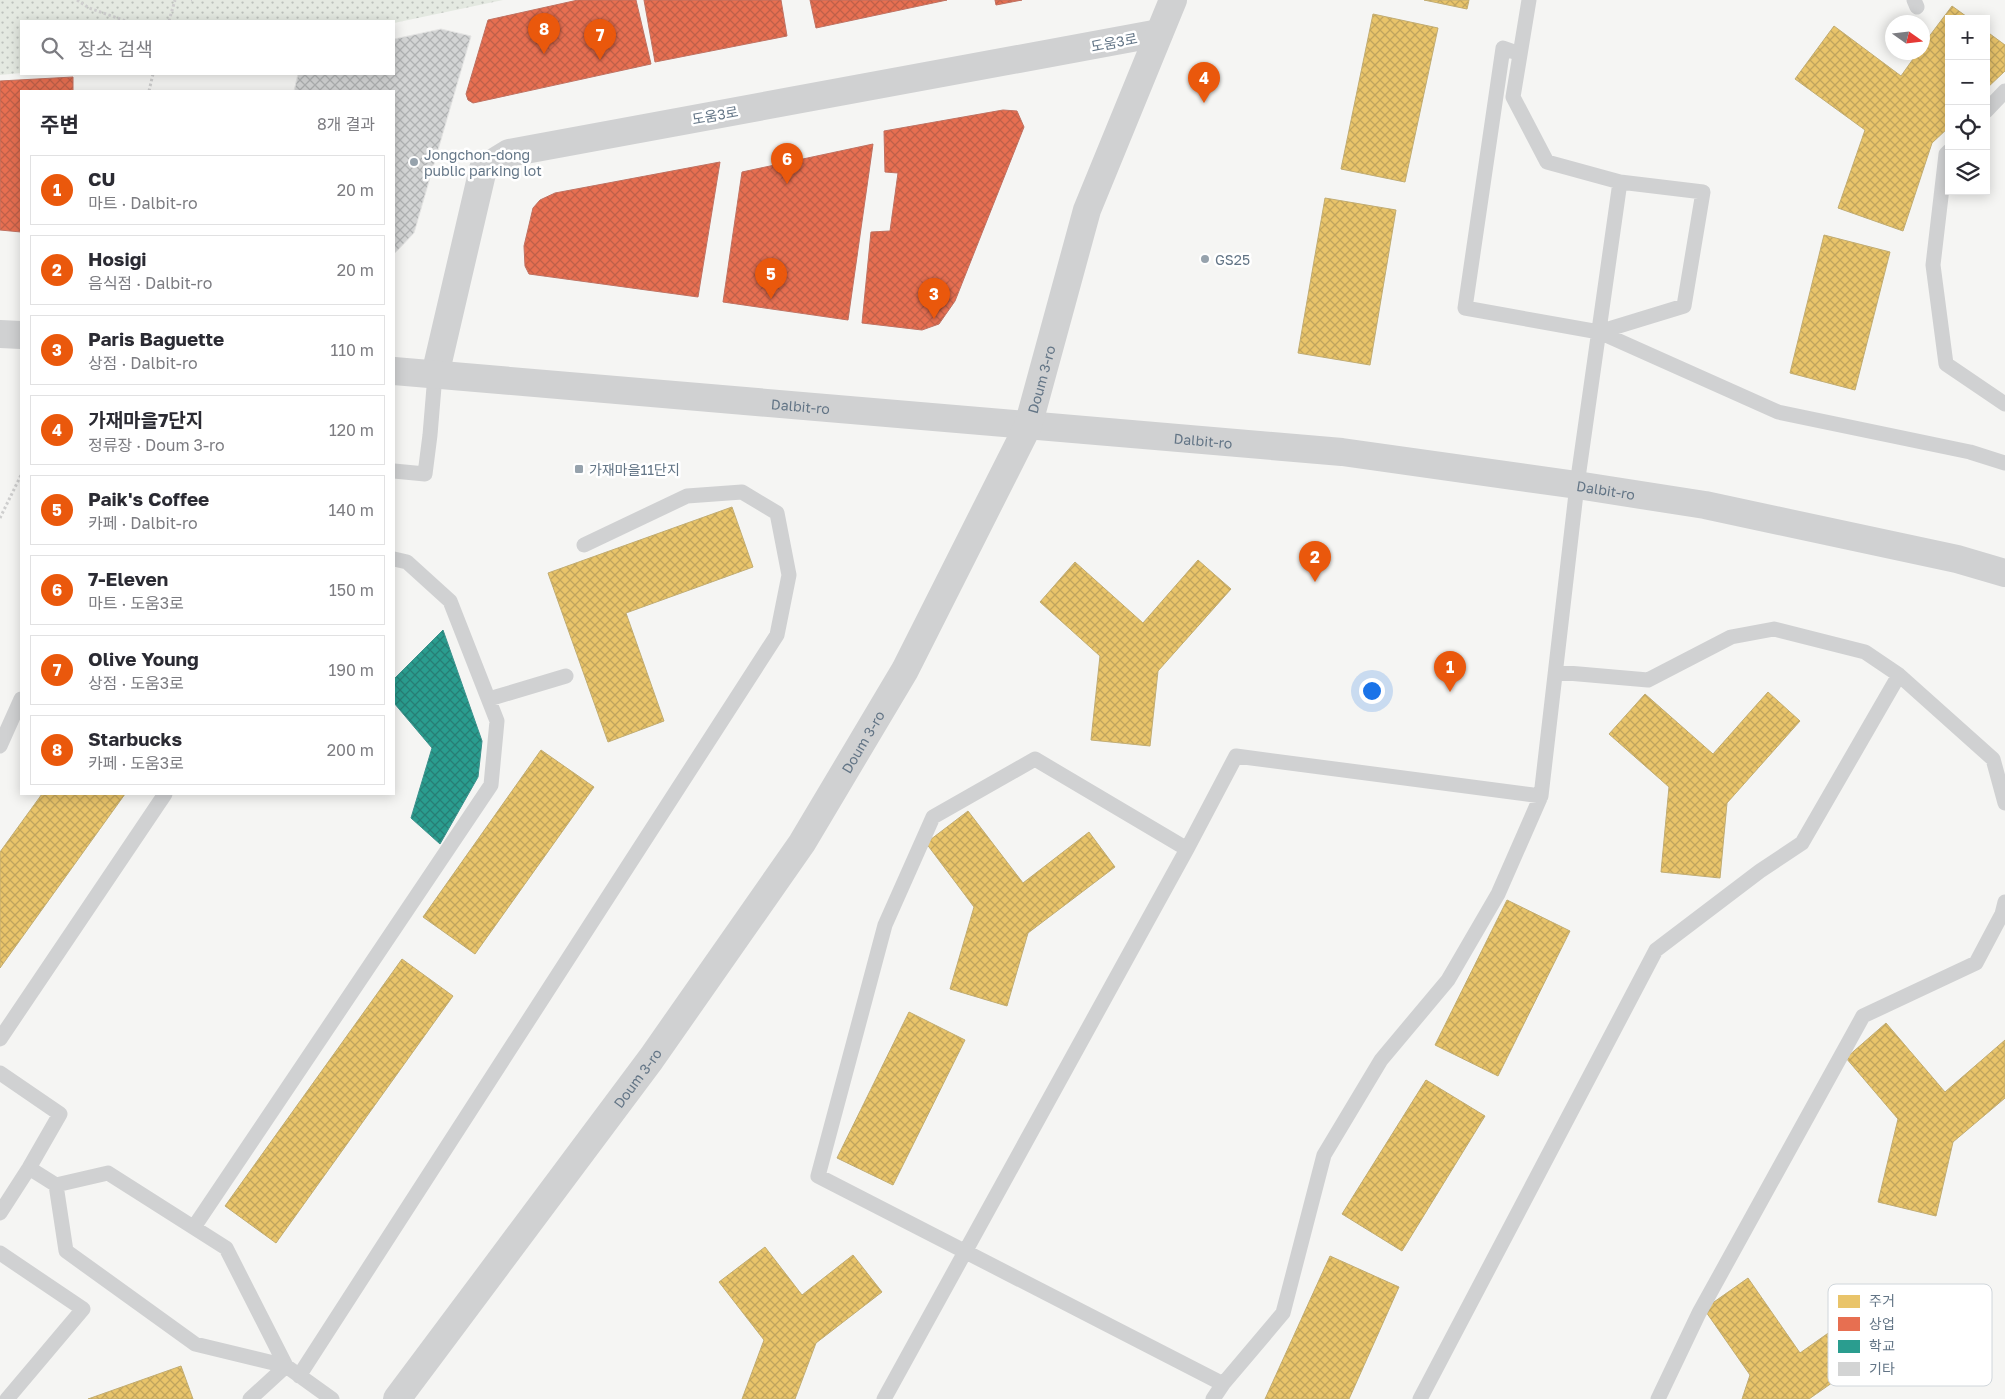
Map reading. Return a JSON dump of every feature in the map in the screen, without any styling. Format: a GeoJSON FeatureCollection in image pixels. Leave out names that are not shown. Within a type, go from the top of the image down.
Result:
{"type":"FeatureCollection","features":[{"type":"Feature","properties":{"kind":"street","name":"Doum 3-ro"},"geometry":{"type":"LineString","coordinates":[[397,1399],[651,1059],[802,843],[905,670],[1028,426],[1087,210],[1173,0]]}},
{"type":"Feature","properties":{"kind":"street","name":"도움3로"},"geometry":{"type":"LineString","coordinates":[[435,375],[484,169],[509,153],[1159,33]]}},
{"type":"Feature","properties":{"kind":"street"},"geometry":{"type":"LineString","coordinates":[[0,334],[20,335]]}},
{"type":"Feature","properties":{"kind":"street","name":"Dalbit-ro"},"geometry":{"type":"LineString","coordinates":[[395,370],[1342,452],[1705,505],[1957,559],[2005,573]]}},
{"type":"Feature","properties":{"kind":"lane"},"geometry":{"type":"LineString","coordinates":[[1529,0],[1513,97],[1547,162],[1620,182],[1703,192],[1684,306],[1599,332]]}},
{"type":"Feature","properties":{"kind":"lane"},"geometry":{"type":"LineString","coordinates":[[1520,54],[1503,48],[1465,308],[1599,332],[1778,412],[1970,452],[2005,463]]}},
{"type":"Feature","properties":{"kind":"lane"},"geometry":{"type":"LineString","coordinates":[[1990,107],[2005,90]]}},
{"type":"Feature","properties":{"kind":"lane"},"geometry":{"type":"LineString","coordinates":[[1945,163],[1933,265],[1946,364],[2005,404]]}},
{"type":"Feature","properties":{"kind":"lane"},"geometry":{"type":"LineString","coordinates":[[1213,1399],[1223,1384],[1283,1312],[1324,1155],[1381,1060],[1448,980],[1498,894],[1542,796],[1577,485],[1620,182]]}},
{"type":"Feature","properties":{"kind":"lane"},"geometry":{"type":"LineString","coordinates":[[395,471],[425,474],[435,375]]}},
{"type":"Feature","properties":{"kind":"lane"},"geometry":{"type":"LineString","coordinates":[[299,1376],[777,635],[789,574],[777,513],[742,492],[687,496],[584,545]]}},
{"type":"Feature","properties":{"kind":"lane"},"geometry":{"type":"LineString","coordinates":[[194,1228],[491,785],[498,721],[450,601],[407,562],[395,559]]}},
{"type":"Feature","properties":{"kind":"lane"},"geometry":{"type":"LineString","coordinates":[[1556,672],[1648,680],[1731,637],[1774,629],[1865,652],[1899,675],[1993,759],[2005,803]]}},
{"type":"Feature","properties":{"kind":"lane"},"geometry":{"type":"LineString","coordinates":[[1420,1399],[1656,950],[1760,871],[1802,843],[1899,675]]}},
{"type":"Feature","properties":{"kind":"lane"},"geometry":{"type":"LineString","coordinates":[[489,699],[566,676]]}},
{"type":"Feature","properties":{"kind":"lane"},"geometry":{"type":"LineString","coordinates":[[0,746],[20,701]]}},
{"type":"Feature","properties":{"kind":"lane"},"geometry":{"type":"LineString","coordinates":[[884,1399],[1187,850],[1236,756],[1542,796]]}},
{"type":"Feature","properties":{"kind":"lane"},"geometry":{"type":"LineString","coordinates":[[1187,850],[1035,759],[932,817],[885,925],[818,1176],[1223,1384]]}},
{"type":"Feature","properties":{"kind":"lane"},"geometry":{"type":"LineString","coordinates":[[0,1039],[164,795]]}},
{"type":"Feature","properties":{"kind":"lane"},"geometry":{"type":"LineString","coordinates":[[1658,1399],[1699,1312],[1863,1016],[1976,963],[2002,914],[2005,902]]}},
{"type":"Feature","properties":{"kind":"lane"},"geometry":{"type":"LineString","coordinates":[[0,1073],[60,1114],[0,1213]]}},
{"type":"Feature","properties":{"kind":"lane"},"geometry":{"type":"LineString","coordinates":[[29,1168],[56,1185],[108,1173],[226,1248],[286,1366]]}},
{"type":"Feature","properties":{"kind":"lane"},"geometry":{"type":"LineString","coordinates":[[56,1185],[66,1251],[195,1344],[286,1366],[332,1399]]}},
{"type":"Feature","properties":{"kind":"lane"},"geometry":{"type":"LineString","coordinates":[[0,1253],[82,1309],[7,1399]]}},
{"type":"Feature","properties":{"kind":"lane"},"geometry":{"type":"LineString","coordinates":[[250,1399],[286,1366]]}},
{"type":"Feature","properties":{"kind":"path"},"geometry":{"type":"LineString","coordinates":[[77,0],[89,8],[123,20]]}},
{"type":"Feature","properties":{"kind":"path"},"geometry":{"type":"LineString","coordinates":[[169,20],[175,0]]}},
{"type":"Feature","properties":{"kind":"path"},"geometry":{"type":"LineString","coordinates":[[149,90],[153,75]]}},
{"type":"Feature","properties":{"kind":"path"},"geometry":{"type":"LineString","coordinates":[[0,518],[20,477]]}},
{"type":"Feature","properties":{"kind":"shaded area"},"geometry":{"type":"Polygon","coordinates":[[[0,0],[503,0],[395,23],[395,20],[20,20],[20,73],[0,75],[0,0]]]}},
{"type":"Feature","properties":{"kind":"building: 주거"},"geometry":{"type":"Polygon","coordinates":[[[1424,0],[1469,0],[1467,9],[1424,0]]]}},
{"type":"Feature","properties":{"kind":"building: 주거"},"geometry":{"type":"Polygon","coordinates":[[[1952,6],[1964,15],[1945,15],[1952,6]]]}},
{"type":"Feature","properties":{"kind":"building: 주거"},"geometry":{"type":"Polygon","coordinates":[[[1373,14],[1438,28],[1405,182],[1341,169],[1373,14]]]}},
{"type":"Feature","properties":{"kind":"building: 주거"},"geometry":{"type":"Polygon","coordinates":[[[1945,15],[1945,131],[1932,143],[1903,231],[1838,208],[1865,130],[1795,79],[1834,26],[1901,76],[1912,60],[1930,60],[1930,35],[1945,15]]]}},
{"type":"Feature","properties":{"kind":"building: 주거"},"geometry":{"type":"Polygon","coordinates":[[[1990,34],[2005,45],[2005,71],[1990,85],[1990,34]]]}},
{"type":"Feature","properties":{"kind":"building: 주거"},"geometry":{"type":"Polygon","coordinates":[[[1325,198],[1396,210],[1370,365],[1298,353],[1325,198]]]}},
{"type":"Feature","properties":{"kind":"building: 주거"},"geometry":{"type":"Polygon","coordinates":[[[1824,235],[1890,252],[1855,390],[1790,373],[1824,235]]]}},
{"type":"Feature","properties":{"kind":"building: 주거"},"geometry":{"type":"Polygon","coordinates":[[[732,507],[753,567],[626,613],[664,721],[608,742],[548,573],[732,507]]]}},
{"type":"Feature","properties":{"kind":"building: 주거"},"geometry":{"type":"Polygon","coordinates":[[[1198,560],[1231,589],[1158,671],[1150,746],[1091,740],[1100,656],[1040,602],[1075,562],[1143,623],[1198,560]]]}},
{"type":"Feature","properties":{"kind":"building: 주거"},"geometry":{"type":"Polygon","coordinates":[[[1768,692],[1800,721],[1727,803],[1720,878],[1661,872],[1669,787],[1609,734],[1645,694],[1713,754],[1768,692]]]}},
{"type":"Feature","properties":{"kind":"building: 주거"},"geometry":{"type":"Polygon","coordinates":[[[541,750],[594,787],[475,954],[423,917],[541,750]]]}},
{"type":"Feature","properties":{"kind":"building: 주거"},"geometry":{"type":"Polygon","coordinates":[[[41,795],[124,795],[0,968],[0,852],[41,795]]]}},
{"type":"Feature","properties":{"kind":"building: 주거"},"geometry":{"type":"Polygon","coordinates":[[[968,811],[1023,883],[1089,832],[1115,867],[1028,933],[1007,1006],[950,989],[974,907],[926,843],[968,811]]]}},
{"type":"Feature","properties":{"kind":"building: 주거"},"geometry":{"type":"Polygon","coordinates":[[[1507,900],[1570,931],[1498,1076],[1435,1045],[1507,900]]]}},
{"type":"Feature","properties":{"kind":"building: 주거"},"geometry":{"type":"Polygon","coordinates":[[[402,959],[453,996],[276,1243],[225,1206],[402,959]]]}},
{"type":"Feature","properties":{"kind":"building: 주거"},"geometry":{"type":"Polygon","coordinates":[[[909,1012],[965,1040],[893,1185],[837,1158],[909,1012]]]}},
{"type":"Feature","properties":{"kind":"building: 주거"},"geometry":{"type":"Polygon","coordinates":[[[1886,1023],[1945,1092],[2005,1040],[2005,1098],[1953,1142],[1936,1216],[1878,1202],[1898,1119],[1846,1058],[1886,1023]]]}},
{"type":"Feature","properties":{"kind":"building: 주거"},"geometry":{"type":"Polygon","coordinates":[[[1426,1080],[1485,1116],[1402,1251],[1342,1214],[1426,1080]]]}},
{"type":"Feature","properties":{"kind":"building: 주거"},"geometry":{"type":"Polygon","coordinates":[[[765,1247],[802,1295],[853,1255],[882,1292],[816,1343],[795,1399],[742,1399],[764,1340],[719,1282],[765,1247]]]}},
{"type":"Feature","properties":{"kind":"building: 주거"},"geometry":{"type":"Polygon","coordinates":[[[1330,1256],[1399,1287],[1349,1399],[1265,1399],[1330,1256]]]}},
{"type":"Feature","properties":{"kind":"building: 주거"},"geometry":{"type":"Polygon","coordinates":[[[1748,1278],[1800,1353],[1828,1333],[1828,1386],[1809,1399],[1742,1399],[1750,1375],[1704,1309],[1748,1278]]]}},
{"type":"Feature","properties":{"kind":"building: 주거"},"geometry":{"type":"Polygon","coordinates":[[[181,1366],[193,1399],[88,1399],[181,1366]]]}},
{"type":"Feature","properties":{"kind":"building: 상업"},"geometry":{"type":"Polygon","coordinates":[[[578,0],[636,0],[651,64],[473,103],[468,100],[466,94],[488,20],[578,0]]]}},
{"type":"Feature","properties":{"kind":"building: 상업"},"geometry":{"type":"Polygon","coordinates":[[[644,0],[781,0],[787,36],[655,62],[644,0]]]}},
{"type":"Feature","properties":{"kind":"building: 상업"},"geometry":{"type":"Polygon","coordinates":[[[810,0],[947,0],[816,28],[810,0]]]}},
{"type":"Feature","properties":{"kind":"building: 상업"},"geometry":{"type":"Polygon","coordinates":[[[995,0],[1022,0],[996,5],[995,0]]]}},
{"type":"Feature","properties":{"kind":"building: 상업"},"geometry":{"type":"Polygon","coordinates":[[[73,77],[73,90],[20,90],[20,232],[0,230],[0,81],[73,77]]]}},
{"type":"Feature","properties":{"kind":"building: 상업"},"geometry":{"type":"Polygon","coordinates":[[[1003,110],[1017,111],[1024,127],[955,301],[939,324],[922,330],[862,323],[871,232],[890,231],[898,173],[885,172],[884,131],[1003,110]]]}},
{"type":"Feature","properties":{"kind":"building: 상업"},"geometry":{"type":"Polygon","coordinates":[[[873,144],[848,320],[723,302],[742,172],[873,144]]]}},
{"type":"Feature","properties":{"kind":"building: 상업"},"geometry":{"type":"Polygon","coordinates":[[[720,162],[698,297],[529,274],[525,266],[524,246],[533,208],[540,200],[555,193],[720,162]]]}},
{"type":"Feature","properties":{"kind":"building: 학교"},"geometry":{"type":"Polygon","coordinates":[[[443,630],[482,741],[478,777],[440,844],[411,818],[432,748],[395,704],[395,678],[443,630]]]}},
{"type":"Feature","properties":{"kind":"building: 기타","name":"Jongchon-dong public parking lot"},"geometry":{"type":"Polygon","coordinates":[[[441,29],[471,36],[414,233],[395,253],[395,90],[294,90],[298,75],[395,75],[395,39],[441,29]]]}},
{"type":"Feature","properties":{"kind":"place","name":"Starbucks"},"geometry":{"type":"Point","coordinates":[544,54]}},
{"type":"Feature","properties":{"kind":"place","name":"Olive Young"},"geometry":{"type":"Point","coordinates":[600,60]}},
{"type":"Feature","properties":{"kind":"place","name":"가재마을7단지"},"geometry":{"type":"Point","coordinates":[1204,103]}},
{"type":"Feature","properties":{"kind":"place","name":"Jongchon-dong public parking lot"},"geometry":{"type":"Point","coordinates":[414,162]}},
{"type":"Feature","properties":{"kind":"place","name":"7-Eleven"},"geometry":{"type":"Point","coordinates":[787,184]}},
{"type":"Feature","properties":{"kind":"place","name":"GS25"},"geometry":{"type":"Point","coordinates":[1205,259]}},
{"type":"Feature","properties":{"kind":"place","name":"Paik's Coffee"},"geometry":{"type":"Point","coordinates":[771,299]}},
{"type":"Feature","properties":{"kind":"place","name":"Paris Baguette"},"geometry":{"type":"Point","coordinates":[934,319]}},
{"type":"Feature","properties":{"kind":"place","name":"가재마을11단지"},"geometry":{"type":"Point","coordinates":[579,469]}},
{"type":"Feature","properties":{"kind":"place","name":"Hosigi"},"geometry":{"type":"Point","coordinates":[1315,582]}},
{"type":"Feature","properties":{"kind":"place","name":"CU"},"geometry":{"type":"Point","coordinates":[1450,692]}}]}
